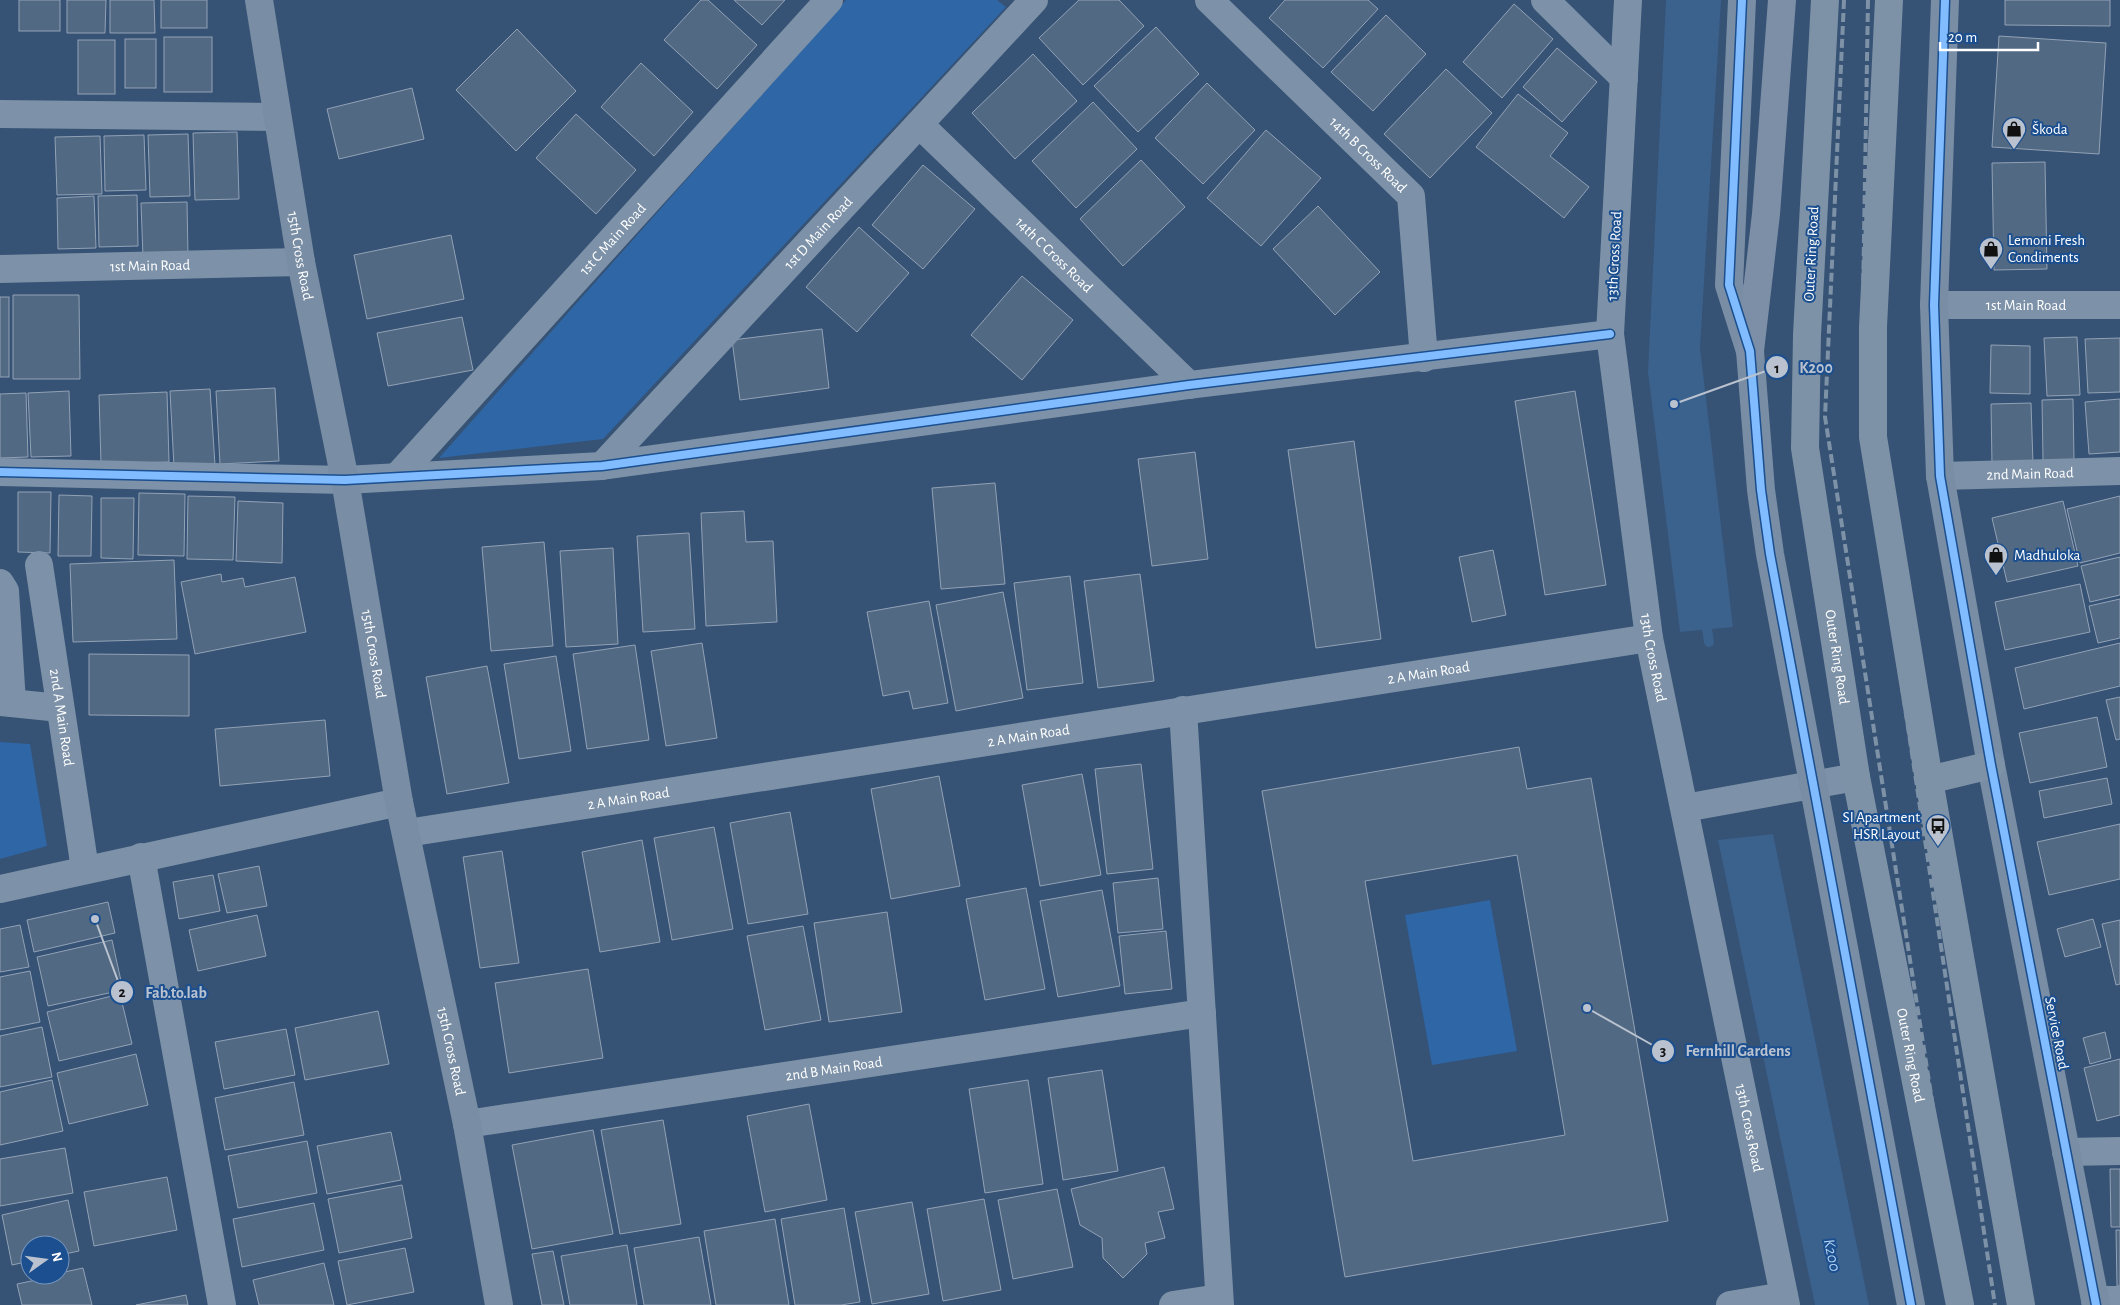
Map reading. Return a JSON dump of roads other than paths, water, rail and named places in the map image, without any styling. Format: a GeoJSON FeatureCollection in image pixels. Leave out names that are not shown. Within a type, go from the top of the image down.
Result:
{"type":"FeatureCollection","features":[{"type":"Feature","properties":{"kind":"highway","name":"Outer Ring Road"},"geometry":{"type":"LineString","coordinates":[[1825,0],[1807,335],[1805,448],[1856,777],[1960,1305]]}},
{"type":"Feature","properties":{"kind":"highway"},"geometry":{"type":"LineString","coordinates":[[1889,0],[1873,327],[1874,437],[1929,780],[2021,1305]]}},
{"type":"Feature","properties":{"kind":"highway"},"geometry":{"type":"LineString","coordinates":[[1929,780],[1991,765]]}},
{"type":"Feature","properties":{"kind":"main road"},"geometry":{"type":"LineString","coordinates":[[1750,351],[1766,214],[1782,0]]}},
{"type":"Feature","properties":{"kind":"street","name":"15th Cross Road"},"geometry":{"type":"LineString","coordinates":[[259,0],[301,262],[344,480],[399,802],[467,1124],[499,1305]]}},
{"type":"Feature","properties":{"kind":"street","name":"1st C Main Road"},"geometry":{"type":"LineString","coordinates":[[397,477],[829,0]]}},
{"type":"Feature","properties":{"kind":"street","name":"14th B Cross Road"},"geometry":{"type":"LineString","coordinates":[[1209,0],[1411,196],[1424,358]]}},
{"type":"Feature","properties":{"kind":"street"},"geometry":{"type":"LineString","coordinates":[[1545,0],[1624,78]]}},
{"type":"Feature","properties":{"kind":"street","name":"13th Cross Road"},"geometry":{"type":"LineString","coordinates":[[1628,0],[1610,334],[1649,638],[1785,1301]]}},
{"type":"Feature","properties":{"kind":"street"},"geometry":{"type":"LineString","coordinates":[[1742,0],[1729,285],[1750,351],[1761,490],[1766,527],[1812,785],[1911,1305]]}},
{"type":"Feature","properties":{"kind":"street","name":"Service Road"},"geometry":{"type":"LineString","coordinates":[[1945,0],[1934,305],[1940,476],[1991,765],[2066,1152],[2104,1302]]}},
{"type":"Feature","properties":{"kind":"street","name":"1st D Main Road"},"geometry":{"type":"LineString","coordinates":[[602,466],[919,124],[1028,2]]}},
{"type":"Feature","properties":{"kind":"street"},"geometry":{"type":"LineString","coordinates":[[0,114],[277,117]]}},
{"type":"Feature","properties":{"kind":"street","name":"14th C Cross Road"},"geometry":{"type":"LineString","coordinates":[[919,124],[1188,385]]}},
{"type":"Feature","properties":{"kind":"street","name":"1st Main Road"},"geometry":{"type":"LineString","coordinates":[[0,269],[301,262]]}},
{"type":"Feature","properties":{"kind":"street","name":"1st Main Road"},"geometry":{"type":"LineString","coordinates":[[1934,305],[2120,305]]}},
{"type":"Feature","properties":{"kind":"street"},"geometry":{"type":"LineString","coordinates":[[0,472],[344,480],[602,466],[1188,385],[1424,358],[1610,334]]}},
{"type":"Feature","properties":{"kind":"street","name":"2nd Main Road"},"geometry":{"type":"LineString","coordinates":[[1940,476],[2120,471]]}},
{"type":"Feature","properties":{"kind":"street","name":"2nd A Main Road"},"geometry":{"type":"LineString","coordinates":[[39,565],[85,870]]}},
{"type":"Feature","properties":{"kind":"street"},"geometry":{"type":"LineString","coordinates":[[0,583],[4,591],[6,702],[60,708]]}},
{"type":"Feature","properties":{"kind":"street","name":"2 A Main Road"},"geometry":{"type":"LineString","coordinates":[[407,833],[1649,638]]}},
{"type":"Feature","properties":{"kind":"street"},"geometry":{"type":"LineString","coordinates":[[1173,1305],[1220,1301],[1183,710]]}},
{"type":"Feature","properties":{"kind":"street"},"geometry":{"type":"LineString","coordinates":[[1685,808],[1856,777]]}},
{"type":"Feature","properties":{"kind":"street"},"geometry":{"type":"LineString","coordinates":[[0,889],[399,802]]}},
{"type":"Feature","properties":{"kind":"street"},"geometry":{"type":"LineString","coordinates":[[141,857],[222,1305]]}},
{"type":"Feature","properties":{"kind":"street","name":"2nd B Main Road"},"geometry":{"type":"LineString","coordinates":[[467,1124],[1202,1013]]}},
{"type":"Feature","properties":{"kind":"street"},"geometry":{"type":"LineString","coordinates":[[2066,1152],[2120,1152]]}},
{"type":"Feature","properties":{"kind":"street"},"geometry":{"type":"LineString","coordinates":[[1730,1305],[1785,1301]]}},
{"type":"Feature","properties":{"kind":"water"},"geometry":{"type":"Polygon","coordinates":[[[1666,0],[1721,0],[1700,348],[1733,627],[1680,632],[1648,372],[1666,0]]]}},
{"type":"Feature","properties":{"kind":"water"},"geometry":{"type":"Polygon","coordinates":[[[1773,834],[1869,1305],[1815,1305],[1718,840],[1773,834]]]}},
{"type":"Feature","properties":{"kind":"waterway","name":"K200"},"geometry":{"type":"LineString","coordinates":[[1705,616],[1709,642]]}},
{"type":"Feature","properties":{"kind":"railway"},"geometry":{"type":"LineString","coordinates":[[1844,0],[1825,417],[1964,1305]]}},
{"type":"Feature","properties":{"kind":"railway"},"geometry":{"type":"LineString","coordinates":[[1868,0],[1861,415],[1995,1305]]}},
{"type":"Feature","properties":{"kind":"place","name":"Škoda"},"geometry":{"type":"Point","coordinates":[2014,150]}},
{"type":"Feature","properties":{"kind":"place","name":"Lemoni Fresh Condiments"},"geometry":{"type":"Point","coordinates":[1991,270]}},
{"type":"Feature","properties":{"kind":"place","name":"K200"},"geometry":{"type":"Point","coordinates":[1674,404]}},
{"type":"Feature","properties":{"kind":"place","name":"Madhuloka"},"geometry":{"type":"Point","coordinates":[1996,576]}},
{"type":"Feature","properties":{"kind":"place","name":"SI Apartment HSR Layout"},"geometry":{"type":"Point","coordinates":[1938,847]}},
{"type":"Feature","properties":{"kind":"place","name":"Fab.to.lab"},"geometry":{"type":"Point","coordinates":[95,919]}},
{"type":"Feature","properties":{"kind":"place","name":"Fernhill Gardens"},"geometry":{"type":"Point","coordinates":[1587,1008]}}]}
